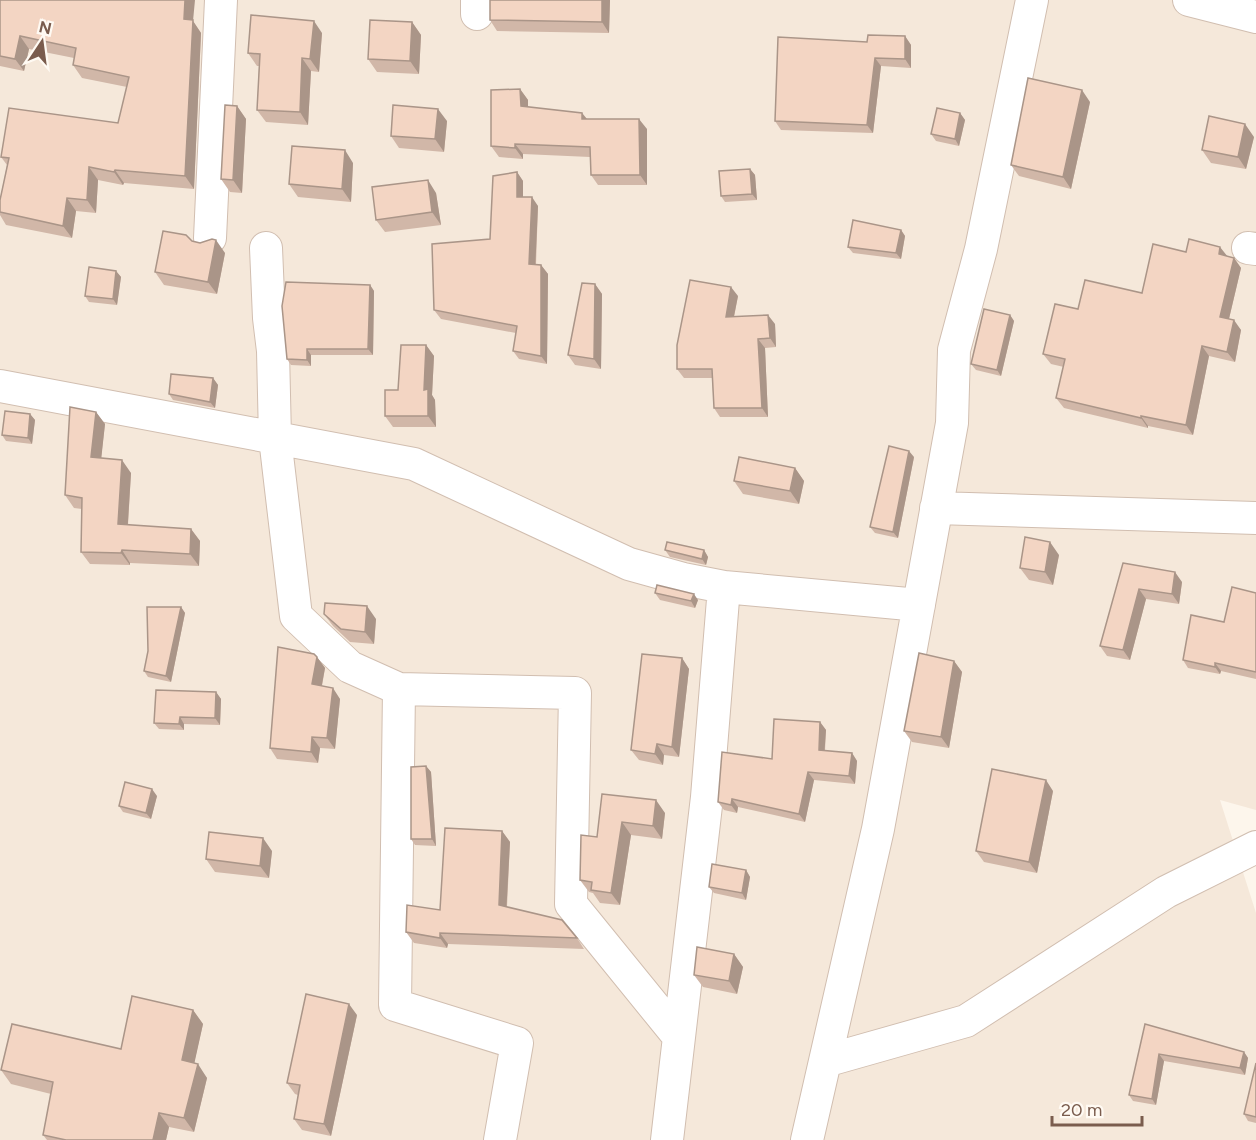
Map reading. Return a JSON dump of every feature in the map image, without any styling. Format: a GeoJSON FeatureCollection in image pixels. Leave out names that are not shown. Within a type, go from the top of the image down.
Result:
{"type":"FeatureCollection","features":[{"type":"Feature","properties":{"kind":"street"},"geometry":{"type":"LineString","coordinates":[[210,238],[220,0]]}},
{"type":"Feature","properties":{"kind":"street"},"geometry":{"type":"LineString","coordinates":[[807,1140],[878,829],[952,423],[954,350],[981,249],[1032,0]]}},
{"type":"Feature","properties":{"kind":"street"},"geometry":{"type":"LineString","coordinates":[[1189,0],[1256,17]]}},
{"type":"Feature","properties":{"kind":"street"},"geometry":{"type":"LineString","coordinates":[[266,248],[273,351],[275,438],[296,616],[350,667],[399,689],[575,693],[571,904],[679,1037]]}},
{"type":"Feature","properties":{"kind":"street"},"geometry":{"type":"LineString","coordinates":[[0,386],[414,464],[629,564],[683,579],[724,587],[919,605]]}},
{"type":"Feature","properties":{"kind":"street"},"geometry":{"type":"LineString","coordinates":[[936,508],[1256,518]]}},
{"type":"Feature","properties":{"kind":"street"},"geometry":{"type":"LineString","coordinates":[[667,1140],[707,797],[724,587]]}},
{"type":"Feature","properties":{"kind":"street"},"geometry":{"type":"LineString","coordinates":[[399,689],[395,1005],[517,1042],[500,1140]]}},
{"type":"Feature","properties":{"kind":"street"},"geometry":{"type":"LineString","coordinates":[[825,1061],[966,1021],[1166,892],[1256,847]]}},
{"type":"Feature","properties":{"kind":"shaded area"},"geometry":{"type":"Polygon","coordinates":[[[0,0],[1256,0],[1256,810],[1220,800],[1256,913],[1256,1140],[0,1140],[0,0]]]}},
{"type":"Feature","properties":{"kind":"building"},"geometry":{"type":"Polygon","coordinates":[[[0,0],[185,0],[184,19],[193,20],[185,176],[115,170],[114,172],[89,167],[87,200],[67,198],[63,226],[0,212],[0,200],[9,158],[1,157],[9,108],[118,123],[129,77],[73,65],[76,48],[20,36],[15,59],[0,56],[0,0]]]}},
{"type":"Feature","properties":{"kind":"building"},"geometry":{"type":"Polygon","coordinates":[[[490,0],[602,0],[602,22],[490,20],[490,0]]]}},
{"type":"Feature","properties":{"kind":"building"},"geometry":{"type":"Polygon","coordinates":[[[251,15],[314,21],[310,59],[302,58],[300,112],[257,110],[260,54],[248,53],[251,15]]]}},
{"type":"Feature","properties":{"kind":"building"},"geometry":{"type":"Polygon","coordinates":[[[370,20],[412,22],[410,61],[368,59],[370,20]]]}},
{"type":"Feature","properties":{"kind":"building"},"geometry":{"type":"Polygon","coordinates":[[[868,35],[905,36],[905,59],[875,58],[867,125],[775,121],[778,37],[867,42],[868,35]]]}},
{"type":"Feature","properties":{"kind":"building"},"geometry":{"type":"Polygon","coordinates":[[[1028,78],[1082,90],[1063,177],[1011,165],[1028,78]]]}},
{"type":"Feature","properties":{"kind":"building"},"geometry":{"type":"Polygon","coordinates":[[[520,89],[521,106],[582,113],[582,119],[639,119],[640,175],[591,175],[590,147],[515,144],[515,148],[491,146],[491,90],[520,89]]]}},
{"type":"Feature","properties":{"kind":"building"},"geometry":{"type":"Polygon","coordinates":[[[225,105],[237,106],[233,180],[221,179],[225,105]]]}},
{"type":"Feature","properties":{"kind":"building"},"geometry":{"type":"Polygon","coordinates":[[[393,105],[438,109],[435,139],[391,136],[393,105]]]}},
{"type":"Feature","properties":{"kind":"building"},"geometry":{"type":"Polygon","coordinates":[[[937,108],[960,113],[955,139],[931,134],[937,108]]]}},
{"type":"Feature","properties":{"kind":"building"},"geometry":{"type":"Polygon","coordinates":[[[1209,116],[1245,124],[1238,157],[1202,150],[1209,116]]]}},
{"type":"Feature","properties":{"kind":"building"},"geometry":{"type":"Polygon","coordinates":[[[292,146],[345,150],[342,189],[289,184],[292,146]]]}},
{"type":"Feature","properties":{"kind":"building"},"geometry":{"type":"Polygon","coordinates":[[[750,169],[752,194],[721,196],[719,171],[750,169]]]}},
{"type":"Feature","properties":{"kind":"building"},"geometry":{"type":"Polygon","coordinates":[[[517,172],[517,197],[532,197],[529,264],[541,265],[541,356],[513,351],[517,326],[434,310],[432,244],[490,239],[493,176],[517,172]]]}},
{"type":"Feature","properties":{"kind":"building"},"geometry":{"type":"Polygon","coordinates":[[[428,180],[432,212],[376,220],[372,187],[428,180]]]}},
{"type":"Feature","properties":{"kind":"building"},"geometry":{"type":"Polygon","coordinates":[[[853,220],[901,230],[896,253],[848,247],[853,220]]]}},
{"type":"Feature","properties":{"kind":"building"},"geometry":{"type":"Polygon","coordinates":[[[163,231],[186,235],[192,241],[200,243],[216,240],[208,282],[155,272],[163,231]]]}},
{"type":"Feature","properties":{"kind":"building"},"geometry":{"type":"Polygon","coordinates":[[[1189,239],[1220,247],[1219,254],[1234,258],[1220,317],[1234,320],[1227,352],[1202,346],[1186,425],[1141,416],[1141,418],[1056,398],[1065,359],[1043,354],[1055,304],[1078,309],[1085,280],[1142,293],[1153,244],[1186,252],[1189,239]]]}},
{"type":"Feature","properties":{"kind":"building"},"geometry":{"type":"Polygon","coordinates":[[[89,267],[116,271],[113,299],[85,296],[89,267]]]}},
{"type":"Feature","properties":{"kind":"building"},"geometry":{"type":"Polygon","coordinates":[[[690,280],[731,287],[726,317],[768,315],[770,338],[758,339],[762,408],[714,408],[712,369],[677,369],[677,345],[690,280]]]}},
{"type":"Feature","properties":{"kind":"building"},"geometry":{"type":"Polygon","coordinates":[[[286,282],[370,285],[368,349],[307,349],[307,360],[287,359],[282,306],[286,282]]]}},
{"type":"Feature","properties":{"kind":"building"},"geometry":{"type":"Polygon","coordinates":[[[582,283],[595,284],[594,359],[568,355],[582,283]]]}},
{"type":"Feature","properties":{"kind":"building"},"geometry":{"type":"Polygon","coordinates":[[[984,309],[1010,315],[997,370],[971,364],[984,309]]]}},
{"type":"Feature","properties":{"kind":"building"},"geometry":{"type":"Polygon","coordinates":[[[401,345],[426,345],[424,390],[428,389],[428,416],[385,416],[385,390],[398,390],[401,345]]]}},
{"type":"Feature","properties":{"kind":"building"},"geometry":{"type":"Polygon","coordinates":[[[171,374],[213,378],[210,402],[169,394],[171,374]]]}},
{"type":"Feature","properties":{"kind":"building"},"geometry":{"type":"Polygon","coordinates":[[[70,407],[96,412],[91,457],[122,460],[118,524],[191,529],[190,554],[122,550],[121,553],[81,552],[82,498],[65,495],[70,407]]]}},
{"type":"Feature","properties":{"kind":"building"},"geometry":{"type":"Polygon","coordinates":[[[5,411],[30,414],[28,438],[2,435],[5,411]]]}},
{"type":"Feature","properties":{"kind":"building"},"geometry":{"type":"Polygon","coordinates":[[[889,446],[909,451],[893,532],[870,527],[889,446]]]}},
{"type":"Feature","properties":{"kind":"building"},"geometry":{"type":"Polygon","coordinates":[[[739,457],[795,468],[790,491],[734,481],[739,457]]]}},
{"type":"Feature","properties":{"kind":"building"},"geometry":{"type":"Polygon","coordinates":[[[1025,537],[1050,542],[1045,572],[1020,568],[1025,537]]]}},
{"type":"Feature","properties":{"kind":"building"},"geometry":{"type":"Polygon","coordinates":[[[667,542],[704,550],[702,559],[665,550],[667,542]]]}},
{"type":"Feature","properties":{"kind":"building"},"geometry":{"type":"Polygon","coordinates":[[[1123,563],[1175,572],[1172,594],[1139,589],[1123,650],[1100,646],[1123,563]]]}},
{"type":"Feature","properties":{"kind":"building"},"geometry":{"type":"Polygon","coordinates":[[[657,585],[694,594],[691,601],[655,593],[657,585]]]}},
{"type":"Feature","properties":{"kind":"building"},"geometry":{"type":"Polygon","coordinates":[[[1232,587],[1256,593],[1256,672],[1215,663],[1215,667],[1183,660],[1191,615],[1224,622],[1232,587]]]}},
{"type":"Feature","properties":{"kind":"building"},"geometry":{"type":"Polygon","coordinates":[[[325,603],[367,606],[365,632],[341,629],[324,614],[325,603]]]}},
{"type":"Feature","properties":{"kind":"building"},"geometry":{"type":"Polygon","coordinates":[[[147,607],[181,607],[166,676],[144,671],[148,651],[147,607]]]}},
{"type":"Feature","properties":{"kind":"building"},"geometry":{"type":"Polygon","coordinates":[[[278,647],[314,654],[317,657],[312,684],[333,688],[327,738],[312,737],[311,752],[270,748],[278,647]]]}},
{"type":"Feature","properties":{"kind":"building"},"geometry":{"type":"Polygon","coordinates":[[[919,653],[954,661],[941,737],[904,731],[919,653]]]}},
{"type":"Feature","properties":{"kind":"building"},"geometry":{"type":"Polygon","coordinates":[[[642,654],[682,658],[672,747],[657,744],[655,754],[631,750],[642,654]]]}},
{"type":"Feature","properties":{"kind":"building"},"geometry":{"type":"Polygon","coordinates":[[[156,690],[216,692],[215,718],[180,717],[179,724],[154,723],[156,690]]]}},
{"type":"Feature","properties":{"kind":"building"},"geometry":{"type":"Polygon","coordinates":[[[774,719],[820,722],[819,750],[852,753],[849,776],[808,772],[799,814],[732,799],[731,805],[718,802],[722,752],[772,759],[774,719]]]}},
{"type":"Feature","properties":{"kind":"building"},"geometry":{"type":"Polygon","coordinates":[[[426,766],[432,839],[411,839],[411,767],[426,766]]]}},
{"type":"Feature","properties":{"kind":"building"},"geometry":{"type":"Polygon","coordinates":[[[992,769],[1046,780],[1029,862],[976,851],[992,769]]]}},
{"type":"Feature","properties":{"kind":"building"},"geometry":{"type":"Polygon","coordinates":[[[125,782],[152,789],[146,813],[119,806],[125,782]]]}},
{"type":"Feature","properties":{"kind":"building"},"geometry":{"type":"Polygon","coordinates":[[[602,794],[656,800],[653,826],[622,822],[611,893],[591,890],[592,882],[580,880],[581,835],[597,837],[602,794]]]}},
{"type":"Feature","properties":{"kind":"building"},"geometry":{"type":"Polygon","coordinates":[[[445,828],[502,831],[499,905],[562,920],[577,938],[440,933],[440,938],[406,932],[407,905],[440,910],[445,828]]]}},
{"type":"Feature","properties":{"kind":"building"},"geometry":{"type":"Polygon","coordinates":[[[209,832],[263,838],[260,866],[206,859],[209,832]]]}},
{"type":"Feature","properties":{"kind":"building"},"geometry":{"type":"Polygon","coordinates":[[[712,864],[746,870],[742,893],[709,887],[712,864]]]}},
{"type":"Feature","properties":{"kind":"building"},"geometry":{"type":"Polygon","coordinates":[[[697,947],[734,954],[729,981],[694,975],[697,947]]]}},
{"type":"Feature","properties":{"kind":"building"},"geometry":{"type":"Polygon","coordinates":[[[306,994],[349,1004],[324,1124],[294,1119],[300,1085],[287,1083],[306,994]]]}},
{"type":"Feature","properties":{"kind":"building"},"geometry":{"type":"Polygon","coordinates":[[[132,996],[193,1010],[182,1060],[198,1064],[184,1118],[159,1113],[153,1140],[66,1140],[43,1135],[53,1082],[1,1070],[12,1024],[121,1049],[132,996]]]}},
{"type":"Feature","properties":{"kind":"building"},"geometry":{"type":"Polygon","coordinates":[[[1145,1024],[1244,1052],[1240,1068],[1159,1054],[1152,1099],[1129,1095],[1145,1024]]]}},
{"type":"Feature","properties":{"kind":"building"},"geometry":{"type":"Polygon","coordinates":[[[1256,1063],[1256,1117],[1244,1114],[1256,1063]]]}}]}
